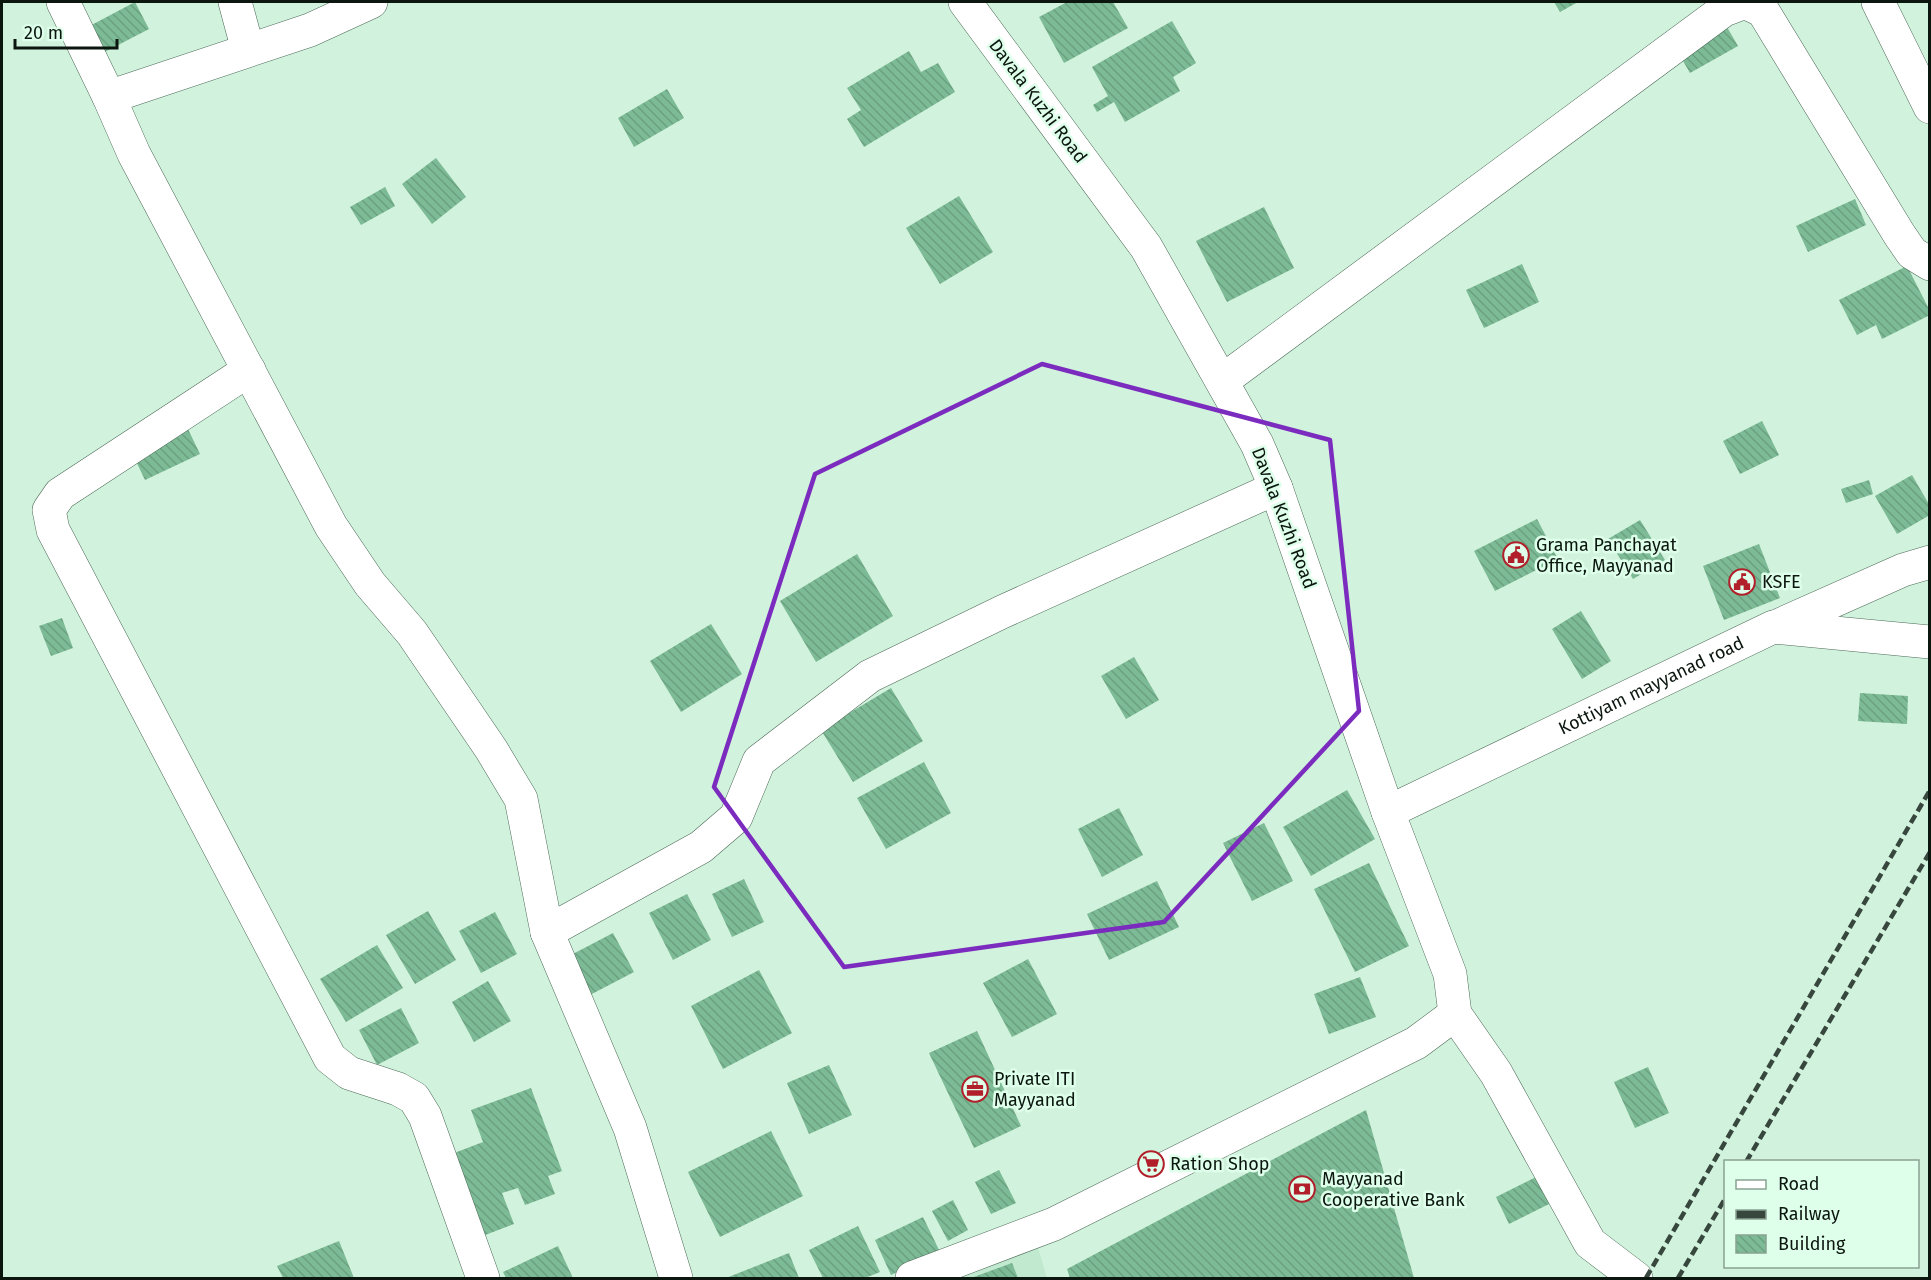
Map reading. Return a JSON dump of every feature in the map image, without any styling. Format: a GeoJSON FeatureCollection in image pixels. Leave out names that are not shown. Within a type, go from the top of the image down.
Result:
{"type":"FeatureCollection","features":[{"type":"Feature","properties":{"kind":"street"},"geometry":{"type":"LineString","coordinates":[[63,2],[134,154],[331,526],[370,584],[412,633],[491,749],[521,799],[547,932],[630,1128],[676,1278]]}},
{"type":"Feature","properties":{"kind":"street"},"geometry":{"type":"LineString","coordinates":[[235,2],[248,50]]}},
{"type":"Feature","properties":{"kind":"street"},"geometry":{"type":"LineString","coordinates":[[109,97],[310,30],[371,2]]}},
{"type":"Feature","properties":{"kind":"street","name":"Davala Kuzhi Road"},"geometry":{"type":"LineString","coordinates":[[965,2],[1146,247],[1257,444],[1276,488],[1388,812],[1450,974],[1455,1014]]}},
{"type":"Feature","properties":{"kind":"street"},"geometry":{"type":"LineString","coordinates":[[1222,381],[1724,10],[1745,2],[1763,11],[1899,234],[1912,253],[1929,264]]}},
{"type":"Feature","properties":{"kind":"street"},"geometry":{"type":"LineString","coordinates":[[1878,2],[1929,107]]}},
{"type":"Feature","properties":{"kind":"street"},"geometry":{"type":"LineString","coordinates":[[249,370],[60,494],[49,510],[52,530],[330,1059],[349,1073],[398,1089],[414,1098],[425,1116],[483,1278]]}},
{"type":"Feature","properties":{"kind":"street"},"geometry":{"type":"LineString","coordinates":[[547,932],[701,847],[736,817],[759,760],[870,676],[1002,612],[1276,488]]}},
{"type":"Feature","properties":{"kind":"street","name":"Kottiyam mayyanad road"},"geometry":{"type":"LineString","coordinates":[[1388,812],[1773,627],[1903,570],[1929,562]]}},
{"type":"Feature","properties":{"kind":"street"},"geometry":{"type":"LineString","coordinates":[[1773,627],[1929,642]]}},
{"type":"Feature","properties":{"kind":"street"},"geometry":{"type":"LineString","coordinates":[[912,1278],[1054,1224],[1416,1043],[1455,1014],[1496,1073],[1590,1243],[1636,1278]]}},
{"type":"Feature","properties":{"kind":"highlighted area"},"geometry":{"type":"Polygon","coordinates":[[[1042,364],[1330,440],[1359,711],[1164,922],[844,967],[714,787],[815,474],[1042,364]]]}},
{"type":"Feature","properties":{"kind":"shaded area"},"geometry":{"type":"Polygon","coordinates":[[[1037,1244],[1047,1278],[957,1278],[1037,1244]]]}},
{"type":"Feature","properties":{"kind":"building"},"geometry":{"type":"Polygon","coordinates":[[[135,2],[149,29],[97,56],[84,29],[135,2]]]}},
{"type":"Feature","properties":{"kind":"building"},"geometry":{"type":"Polygon","coordinates":[[[1067,2],[1113,2],[1128,28],[1064,63],[1039,17],[1067,2]]]}},
{"type":"Feature","properties":{"kind":"building"},"geometry":{"type":"Polygon","coordinates":[[[1554,2],[1578,2],[1560,12],[1554,2]]]}},
{"type":"Feature","properties":{"kind":"building"},"geometry":{"type":"Polygon","coordinates":[[[1720,15],[1738,46],[1690,73],[1672,42],[1720,15]]]}},
{"type":"Feature","properties":{"kind":"building"},"geometry":{"type":"Polygon","coordinates":[[[1172,21],[1196,63],[1173,77],[1180,91],[1125,122],[1114,102],[1097,112],[1093,105],[1108,96],[1092,67],[1172,21]]]}},
{"type":"Feature","properties":{"kind":"building"},"geometry":{"type":"Polygon","coordinates":[[[909,51],[921,72],[938,63],[955,92],[864,147],[847,119],[861,110],[847,88],[909,51]]]}},
{"type":"Feature","properties":{"kind":"building"},"geometry":{"type":"Polygon","coordinates":[[[667,89],[684,118],[634,147],[618,118],[667,89]]]}},
{"type":"Feature","properties":{"kind":"building"},"geometry":{"type":"Polygon","coordinates":[[[436,158],[466,197],[432,224],[402,184],[436,158]]]}},
{"type":"Feature","properties":{"kind":"building"},"geometry":{"type":"Polygon","coordinates":[[[385,187],[395,206],[361,225],[350,207],[385,187]]]}},
{"type":"Feature","properties":{"kind":"building"},"geometry":{"type":"Polygon","coordinates":[[[959,196],[993,252],[940,284],[906,228],[959,196]]]}},
{"type":"Feature","properties":{"kind":"building"},"geometry":{"type":"Polygon","coordinates":[[[1855,199],[1866,225],[1808,252],[1796,226],[1855,199]]]}},
{"type":"Feature","properties":{"kind":"building"},"geometry":{"type":"Polygon","coordinates":[[[1264,207],[1294,268],[1227,302],[1196,241],[1264,207]]]}},
{"type":"Feature","properties":{"kind":"building"},"geometry":{"type":"Polygon","coordinates":[[[1522,264],[1539,302],[1484,328],[1466,290],[1522,264]]]}},
{"type":"Feature","properties":{"kind":"building"},"geometry":{"type":"Polygon","coordinates":[[[1907,266],[1930,315],[1882,339],[1876,325],[1857,335],[1839,300],[1907,266]]]}},
{"type":"Feature","properties":{"kind":"building"},"geometry":{"type":"Polygon","coordinates":[[[1762,421],[1779,455],[1740,474],[1723,441],[1762,421]]]}},
{"type":"Feature","properties":{"kind":"building"},"geometry":{"type":"Polygon","coordinates":[[[187,427],[200,454],[145,480],[132,453],[187,427]]]}},
{"type":"Feature","properties":{"kind":"building"},"geometry":{"type":"Polygon","coordinates":[[[1912,475],[1930,506],[1930,515],[1897,534],[1875,496],[1912,475]]]}},
{"type":"Feature","properties":{"kind":"building"},"geometry":{"type":"Polygon","coordinates":[[[1869,480],[1873,494],[1846,503],[1841,489],[1869,480]]]}},
{"type":"Feature","properties":{"kind":"building","name":"Grama Panchayat Office, Mayyanad"},"geometry":{"type":"Polygon","coordinates":[[[1537,519],[1558,559],[1495,591],[1474,551],[1537,519]]]}},
{"type":"Feature","properties":{"kind":"building"},"geometry":{"type":"Polygon","coordinates":[[[1640,520],[1665,560],[1633,579],[1608,539],[1640,520]]]}},
{"type":"Feature","properties":{"kind":"building","name":"KSFE"},"geometry":{"type":"Polygon","coordinates":[[[1759,544],[1780,598],[1724,620],[1703,566],[1759,544]]]}},
{"type":"Feature","properties":{"kind":"building"},"geometry":{"type":"Polygon","coordinates":[[[857,554],[893,616],[816,662],[780,601],[857,554]]]}},
{"type":"Feature","properties":{"kind":"building"},"geometry":{"type":"Polygon","coordinates":[[[1581,611],[1611,661],[1582,679],[1552,629],[1581,611]]]}},
{"type":"Feature","properties":{"kind":"building"},"geometry":{"type":"Polygon","coordinates":[[[62,618],[73,648],[51,656],[39,626],[62,618]]]}},
{"type":"Feature","properties":{"kind":"building"},"geometry":{"type":"Polygon","coordinates":[[[711,624],[742,674],[681,712],[650,661],[711,624]]]}},
{"type":"Feature","properties":{"kind":"building"},"geometry":{"type":"Polygon","coordinates":[[[1134,657],[1159,700],[1126,719],[1101,676],[1134,657]]]}},
{"type":"Feature","properties":{"kind":"building"},"geometry":{"type":"Polygon","coordinates":[[[891,688],[923,741],[853,782],[821,730],[891,688]]]}},
{"type":"Feature","properties":{"kind":"building"},"geometry":{"type":"Polygon","coordinates":[[[1860,693],[1908,696],[1907,724],[1858,721],[1860,693]]]}},
{"type":"Feature","properties":{"kind":"building"},"geometry":{"type":"Polygon","coordinates":[[[924,762],[951,813],[886,849],[857,798],[924,762]]]}},
{"type":"Feature","properties":{"kind":"building"},"geometry":{"type":"Polygon","coordinates":[[[1347,790],[1375,839],[1311,876],[1283,827],[1347,790]]]}},
{"type":"Feature","properties":{"kind":"building"},"geometry":{"type":"Polygon","coordinates":[[[1119,808],[1143,855],[1102,877],[1078,829],[1119,808]]]}},
{"type":"Feature","properties":{"kind":"building"},"geometry":{"type":"Polygon","coordinates":[[[1264,823],[1293,881],[1252,901],[1223,843],[1264,823]]]}},
{"type":"Feature","properties":{"kind":"building"},"geometry":{"type":"Polygon","coordinates":[[[1369,863],[1409,946],[1355,972],[1314,889],[1369,863]]]}},
{"type":"Feature","properties":{"kind":"building"},"geometry":{"type":"Polygon","coordinates":[[[744,879],[764,922],[732,937],[712,894],[744,879]]]}},
{"type":"Feature","properties":{"kind":"building"},"geometry":{"type":"Polygon","coordinates":[[[1157,881],[1179,927],[1109,960],[1087,914],[1157,881]]]}},
{"type":"Feature","properties":{"kind":"building"},"geometry":{"type":"Polygon","coordinates":[[[687,894],[711,940],[673,960],[649,913],[687,894]]]}},
{"type":"Feature","properties":{"kind":"building"},"geometry":{"type":"Polygon","coordinates":[[[428,911],[456,960],[415,984],[386,935],[428,911]]]}},
{"type":"Feature","properties":{"kind":"building"},"geometry":{"type":"Polygon","coordinates":[[[495,912],[517,954],[481,973],[459,931],[495,912]]]}},
{"type":"Feature","properties":{"kind":"building"},"geometry":{"type":"Polygon","coordinates":[[[613,933],[634,972],[590,995],[569,956],[613,933]]]}},
{"type":"Feature","properties":{"kind":"building"},"geometry":{"type":"Polygon","coordinates":[[[377,945],[403,988],[346,1022],[320,979],[377,945]]]}},
{"type":"Feature","properties":{"kind":"building"},"geometry":{"type":"Polygon","coordinates":[[[1028,959],[1057,1014],[1012,1037],[983,983],[1028,959]]]}},
{"type":"Feature","properties":{"kind":"building"},"geometry":{"type":"Polygon","coordinates":[[[759,970],[792,1033],[723,1069],[691,1006],[759,970]]]}},
{"type":"Feature","properties":{"kind":"building"},"geometry":{"type":"Polygon","coordinates":[[[1360,977],[1376,1017],[1329,1034],[1314,994],[1360,977]]]}},
{"type":"Feature","properties":{"kind":"building"},"geometry":{"type":"Polygon","coordinates":[[[488,981],[511,1021],[474,1042],[452,1002],[488,981]]]}},
{"type":"Feature","properties":{"kind":"building"},"geometry":{"type":"Polygon","coordinates":[[[401,1008],[419,1043],[377,1065],[359,1030],[401,1008]]]}},
{"type":"Feature","properties":{"kind":"building","name":"Private ITI Mayyanad"},"geometry":{"type":"Polygon","coordinates":[[[977,1031],[1021,1126],[974,1148],[929,1053],[977,1031]]]}},
{"type":"Feature","properties":{"kind":"building"},"geometry":{"type":"Polygon","coordinates":[[[829,1065],[852,1115],[809,1134],[787,1083],[829,1065]]]}},
{"type":"Feature","properties":{"kind":"building"},"geometry":{"type":"Polygon","coordinates":[[[1648,1067],[1669,1113],[1635,1128],[1614,1082],[1648,1067]]]}},
{"type":"Feature","properties":{"kind":"building"},"geometry":{"type":"Polygon","coordinates":[[[531,1088],[562,1171],[548,1176],[555,1194],[525,1205],[518,1188],[502,1193],[514,1224],[480,1237],[449,1155],[483,1142],[471,1110],[531,1088]]]}},
{"type":"Feature","properties":{"kind":"building","name":"Mayyanad Cooperative Bank"},"geometry":{"type":"Polygon","coordinates":[[[1366,1110],[1414,1278],[1070,1278],[1067,1269],[1366,1110]]]}},
{"type":"Feature","properties":{"kind":"building"},"geometry":{"type":"Polygon","coordinates":[[[771,1131],[803,1196],[720,1237],[688,1172],[771,1131]]]}},
{"type":"Feature","properties":{"kind":"building"},"geometry":{"type":"Polygon","coordinates":[[[999,1170],[1016,1203],[991,1214],[975,1182],[999,1170]]]}},
{"type":"Feature","properties":{"kind":"building"},"geometry":{"type":"Polygon","coordinates":[[[1546,1172],[1559,1199],[1509,1224],[1496,1197],[1546,1172]]]}},
{"type":"Feature","properties":{"kind":"building"},"geometry":{"type":"Polygon","coordinates":[[[953,1200],[968,1230],[948,1241],[932,1211],[953,1200]]]}},
{"type":"Feature","properties":{"kind":"building"},"geometry":{"type":"Polygon","coordinates":[[[923,1217],[940,1252],[891,1275],[875,1240],[923,1217]]]}},
{"type":"Feature","properties":{"kind":"building"},"geometry":{"type":"Polygon","coordinates":[[[858,1226],[880,1272],[865,1278],[823,1278],[809,1250],[858,1226]]]}},
{"type":"Feature","properties":{"kind":"building"},"geometry":{"type":"Polygon","coordinates":[[[339,1241],[354,1278],[283,1278],[277,1266],[339,1241]]]}},
{"type":"Feature","properties":{"kind":"building"},"geometry":{"type":"Polygon","coordinates":[[[558,1246],[573,1278],[506,1278],[503,1272],[558,1246]]]}},
{"type":"Feature","properties":{"kind":"building"},"geometry":{"type":"Polygon","coordinates":[[[789,1253],[799,1278],[726,1278],[789,1253]]]}},
{"type":"Feature","properties":{"kind":"building"},"geometry":{"type":"Polygon","coordinates":[[[1012,1263],[1018,1278],[971,1278],[1012,1263]]]}},
{"type":"Feature","properties":{"kind":"railway"},"geometry":{"type":"LineString","coordinates":[[1646,1278],[1930,790]]}},
{"type":"Feature","properties":{"kind":"railway"},"geometry":{"type":"LineString","coordinates":[[1747,1160],[1930,852]]}},
{"type":"Feature","properties":{"kind":"railway"},"geometry":{"type":"LineString","coordinates":[[1678,1278],[1724,1200]]}},
{"type":"Feature","properties":{"kind":"place","name":"Grama Panchayat Office, Mayyanad"},"geometry":{"type":"Point","coordinates":[1516,555]}},
{"type":"Feature","properties":{"kind":"place","name":"KSFE"},"geometry":{"type":"Point","coordinates":[1742,582]}},
{"type":"Feature","properties":{"kind":"place","name":"Private ITI Mayyanad"},"geometry":{"type":"Point","coordinates":[975,1089]}},
{"type":"Feature","properties":{"kind":"place","name":"Ration Shop"},"geometry":{"type":"Point","coordinates":[1151,1164]}},
{"type":"Feature","properties":{"kind":"place","name":"Mayyanad Cooperative Bank"},"geometry":{"type":"Point","coordinates":[1302,1189]}}]}
